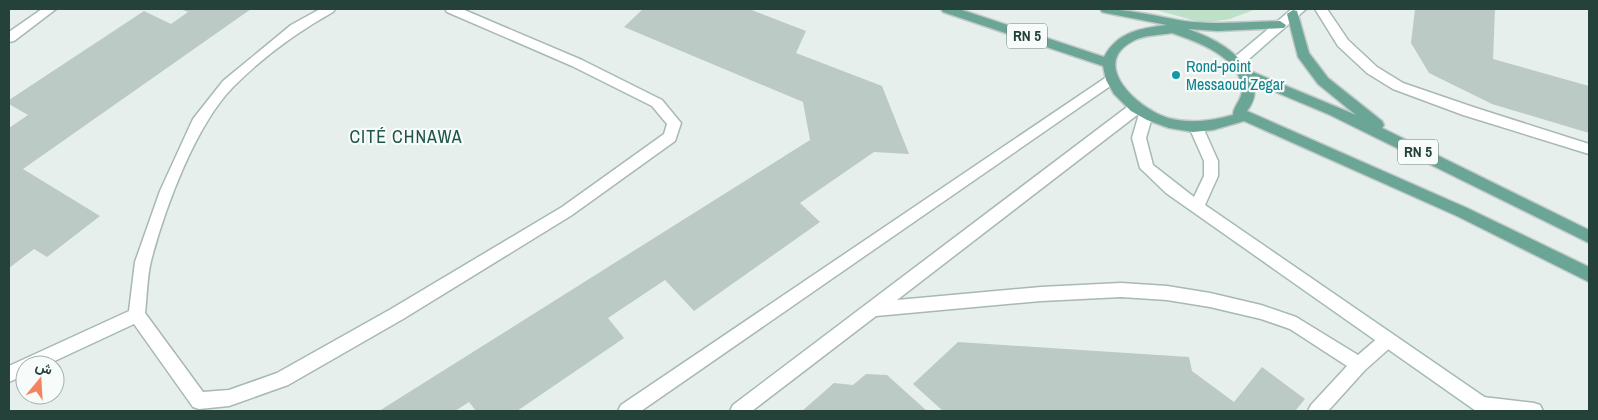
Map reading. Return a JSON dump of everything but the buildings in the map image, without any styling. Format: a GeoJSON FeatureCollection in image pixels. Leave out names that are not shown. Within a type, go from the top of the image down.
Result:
{"type":"FeatureCollection","features":[{"type":"Feature","properties":{"kind":"main road","name":"RN 5"},"geometry":{"type":"LineString","coordinates":[[947,9],[1108,63]]}},
{"type":"Feature","properties":{"kind":"main road"},"geometry":{"type":"LineString","coordinates":[[1106,9],[1185,25],[1218,27],[1280,25]]}},
{"type":"Feature","properties":{"kind":"main road"},"geometry":{"type":"LineString","coordinates":[[1106,9],[1173,29],[1208,42],[1223,51],[1240,68],[1249,91],[1245,107],[1239,114],[1245,116]]}},
{"type":"Feature","properties":{"kind":"main road"},"geometry":{"type":"LineString","coordinates":[[1296,12],[1303,54],[1323,81],[1398,142]]}},
{"type":"Feature","properties":{"kind":"main road"},"geometry":{"type":"LineString","coordinates":[[1173,29],[1137,34],[1124,40],[1114,50],[1108,63],[1111,79],[1123,98],[1141,111],[1170,124],[1196,127],[1219,124],[1245,116]]}},
{"type":"Feature","properties":{"kind":"main road","name":"RN 5"},"geometry":{"type":"LineString","coordinates":[[1240,68],[1333,110],[1589,237]]}},
{"type":"Feature","properties":{"kind":"main road","name":"RN 5"},"geometry":{"type":"LineString","coordinates":[[1245,116],[1411,188],[1544,250],[1589,275]]}},
{"type":"Feature","properties":{"kind":"street"},"geometry":{"type":"LineString","coordinates":[[9,38],[50,9]]}},
{"type":"Feature","properties":{"kind":"street"},"geometry":{"type":"LineString","coordinates":[[330,9],[295,28],[228,84],[198,123],[167,191],[143,262],[137,315],[199,401],[229,398],[282,379],[398,314],[567,211],[670,137],[674,123],[657,103],[577,63],[451,9]]}},
{"type":"Feature","properties":{"kind":"street"},"geometry":{"type":"LineString","coordinates":[[1321,9],[1344,43],[1372,70],[1398,86],[1468,111],[1589,149]]}},
{"type":"Feature","properties":{"kind":"street"},"geometry":{"type":"LineString","coordinates":[[1240,68],[1280,25],[1296,12]]}},
{"type":"Feature","properties":{"kind":"street"},"geometry":{"type":"LineString","coordinates":[[627,411],[1111,79]]}},
{"type":"Feature","properties":{"kind":"street"},"geometry":{"type":"LineString","coordinates":[[1141,111],[1139,138],[1147,168],[1171,189],[1486,408],[1534,411]]}},
{"type":"Feature","properties":{"kind":"street"},"geometry":{"type":"LineString","coordinates":[[739,411],[872,309],[1141,111]]}},
{"type":"Feature","properties":{"kind":"street"},"geometry":{"type":"LineString","coordinates":[[1196,127],[1211,161],[1211,176],[1197,206]]}},
{"type":"Feature","properties":{"kind":"street"},"geometry":{"type":"LineString","coordinates":[[872,309],[1121,290],[1167,293],[1210,300],[1261,312],[1296,324],[1359,365]]}},
{"type":"Feature","properties":{"kind":"street"},"geometry":{"type":"LineString","coordinates":[[50,355],[137,315]]}},
{"type":"Feature","properties":{"kind":"street"},"geometry":{"type":"LineString","coordinates":[[1317,411],[1359,365],[1386,340]]}},
{"type":"Feature","properties":{"kind":"green space"},"geometry":{"type":"Polygon","coordinates":[[[1153,9],[1256,9],[1230,19],[1203,23],[1153,9]]]}},
{"type":"Feature","properties":{"kind":"place","name":"Rond-point Messaoud Zegar"},"geometry":{"type":"Point","coordinates":[1176,75]}},
{"type":"Feature","properties":{"kind":"district","name":"CITÉ CHNAWA"},"geometry":{"type":"Point","coordinates":[406,137]}}]}
